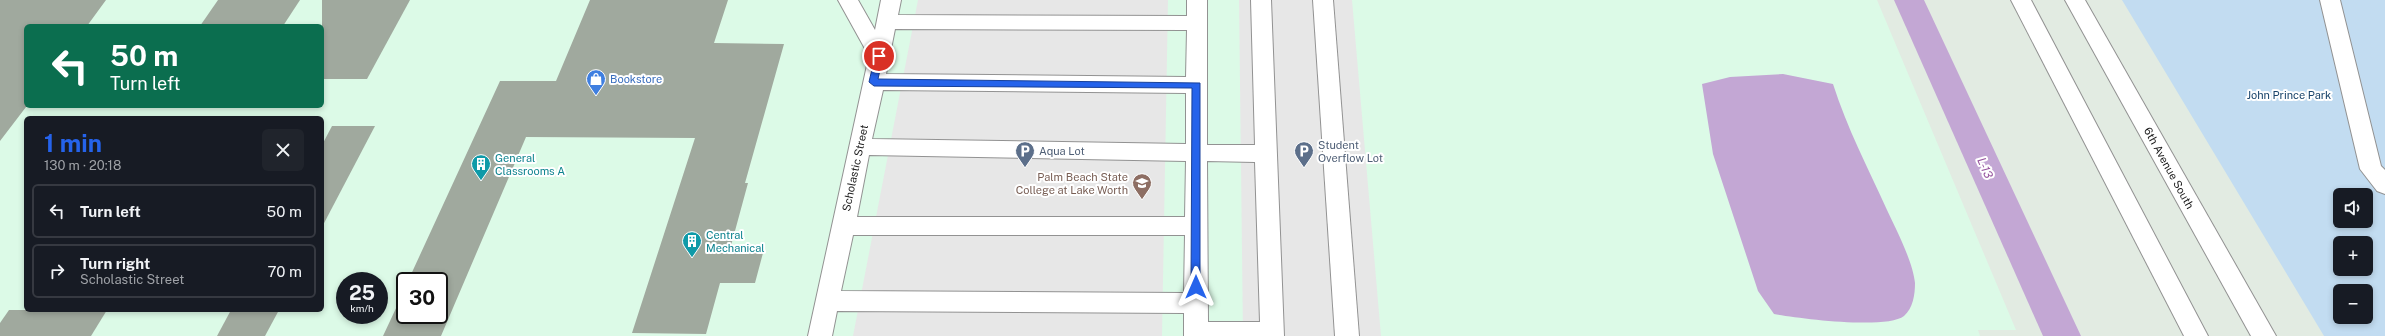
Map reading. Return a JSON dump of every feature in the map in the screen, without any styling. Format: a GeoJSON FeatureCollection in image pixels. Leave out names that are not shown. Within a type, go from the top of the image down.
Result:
{"type":"FeatureCollection","features":[{"type":"Feature","properties":{"kind":"street"},"geometry":{"type":"LineString","coordinates":[[848,0],[879,56]]}},
{"type":"Feature","properties":{"kind":"street","name":"Scholastic Street"},"geometry":{"type":"LineString","coordinates":[[820,336],[826,301],[891,0]]}},
{"type":"Feature","properties":{"kind":"street"},"geometry":{"type":"LineString","coordinates":[[1197,0],[1196,334],[1272,335],[1261,0]]}},
{"type":"Feature","properties":{"kind":"street"},"geometry":{"type":"LineString","coordinates":[[1323,0],[1347,336]]}},
{"type":"Feature","properties":{"kind":"street"},"geometry":{"type":"LineString","coordinates":[[2021,0],[2196,336]]}},
{"type":"Feature","properties":{"kind":"street","name":"6th Avenue South"},"geometry":{"type":"LineString","coordinates":[[2075,0],[2264,336]]}},
{"type":"Feature","properties":{"kind":"street"},"geometry":{"type":"LineString","coordinates":[[2330,0],[2371,169],[2385,185]]}},
{"type":"Feature","properties":{"kind":"street"},"geometry":{"type":"LineString","coordinates":[[886,22],[1197,23]]}},
{"type":"Feature","properties":{"kind":"street"},"geometry":{"type":"LineString","coordinates":[[874,82],[1197,85]]}},
{"type":"Feature","properties":{"kind":"street"},"geometry":{"type":"LineString","coordinates":[[860,147],[1266,154]]}},
{"type":"Feature","properties":{"kind":"street"},"geometry":{"type":"LineString","coordinates":[[843,226],[1196,226]]}},
{"type":"Feature","properties":{"kind":"street"},"geometry":{"type":"LineString","coordinates":[[826,301],[1196,303]]}},
{"type":"Feature","properties":{"kind":"shaded area","name":"Palm Beach State College at Lake Worth"},"geometry":{"type":"Polygon","coordinates":[[[0,0],[1877,0],[2016,330],[1978,330],[1980,336],[0,336],[0,0]]]}},
{"type":"Feature","properties":{"kind":"shaded area","name":"Aqua Lot"},"geometry":{"type":"Polygon","coordinates":[[[918,0],[1168,0],[1162,336],[853,336],[918,0]]]}},
{"type":"Feature","properties":{"kind":"shaded area","name":"Student Overflow Lot"},"geometry":{"type":"Polygon","coordinates":[[[1239,0],[1352,0],[1381,336],[1243,336],[1239,0]]]}},
{"type":"Feature","properties":{"kind":"shaded area"},"geometry":{"type":"Polygon","coordinates":[[[1783,74],[1833,84],[1851,132],[1911,265],[1914,275],[1915,292],[1910,309],[1904,316],[1894,320],[1861,323],[1820,320],[1774,314],[1758,291],[1713,154],[1702,84],[1730,77],[1783,74]]]}},
{"type":"Feature","properties":{"kind":"green space","name":"John Prince Park"},"geometry":{"type":"Polygon","coordinates":[[[2122,0],[2385,0],[2385,336],[2324,336],[2122,0]]]}},
{"type":"Feature","properties":{"kind":"building"},"geometry":{"type":"Polygon","coordinates":[[[0,0],[106,0],[88,24],[24,24],[24,108],[25,108],[0,141],[0,0]]]}},
{"type":"Feature","properties":{"kind":"building"},"geometry":{"type":"Polygon","coordinates":[[[218,0],[300,0],[284,24],[201,24],[218,0]]]}},
{"type":"Feature","properties":{"kind":"building"},"geometry":{"type":"Polygon","coordinates":[[[322,0],[410,0],[367,79],[324,79],[324,24],[322,24],[322,0]]]}},
{"type":"Feature","properties":{"kind":"building"},"geometry":{"type":"Polygon","coordinates":[[[590,0],[728,0],[714,43],[784,44],[745,183],[748,183],[729,253],[763,253],[755,283],[720,283],[706,334],[632,333],[695,138],[526,137],[448,320],[448,272],[412,272],[500,81],[556,81],[590,0]]]}},
{"type":"Feature","properties":{"kind":"building"},"geometry":{"type":"Polygon","coordinates":[[[332,126],[375,126],[324,223],[324,141],[332,126]]]}},
{"type":"Feature","properties":{"kind":"building"},"geometry":{"type":"Polygon","coordinates":[[[396,308],[396,324],[446,324],[441,336],[383,336],[396,308]]]}},
{"type":"Feature","properties":{"kind":"building"},"geometry":{"type":"Polygon","coordinates":[[[9,310],[24,310],[24,312],[106,312],[91,336],[0,336],[0,323],[9,310]]]}},
{"type":"Feature","properties":{"kind":"building"},"geometry":{"type":"Polygon","coordinates":[[[230,312],[278,312],[265,336],[217,336],[230,312]]]}},
{"type":"Feature","properties":{"kind":"waterway","name":"L-13"},"geometry":{"type":"LineString","coordinates":[[1909,0],[2062,336]]}},
{"type":"Feature","properties":{"kind":"place","name":"Bookstore"},"geometry":{"type":"Point","coordinates":[596,96]}},
{"type":"Feature","properties":{"kind":"place","name":"Aqua Lot"},"geometry":{"type":"Point","coordinates":[1025,168]}},
{"type":"Feature","properties":{"kind":"place","name":"Student Overflow Lot"},"geometry":{"type":"Point","coordinates":[1304,168]}},
{"type":"Feature","properties":{"kind":"place","name":"General Classrooms A"},"geometry":{"type":"Point","coordinates":[481,181]}},
{"type":"Feature","properties":{"kind":"place","name":"Palm Beach State College at Lake Worth"},"geometry":{"type":"Point","coordinates":[1142,200]}},
{"type":"Feature","properties":{"kind":"place","name":"Central Mechanical"},"geometry":{"type":"Point","coordinates":[692,258]}},
{"type":"Feature","properties":{"kind":"route"},"geometry":{"type":"LineString","coordinates":[[879,56],[874,82],[1197,85],[1196,287]]}}]}
